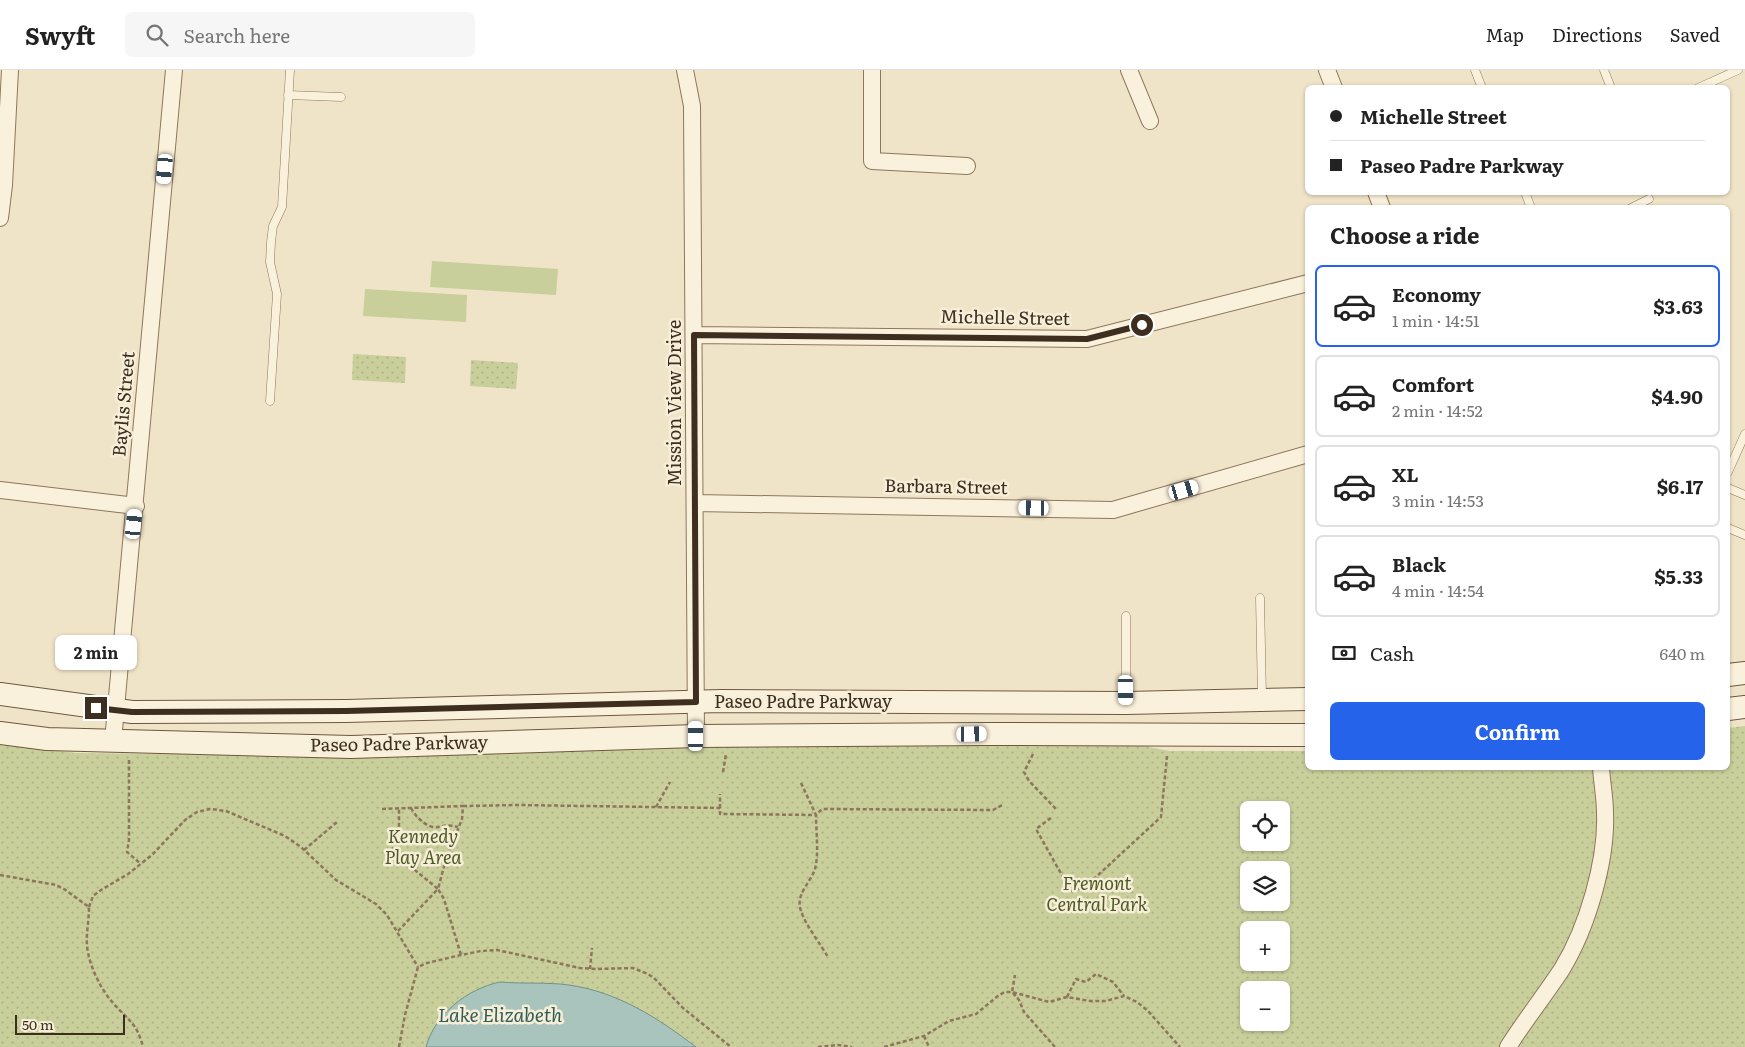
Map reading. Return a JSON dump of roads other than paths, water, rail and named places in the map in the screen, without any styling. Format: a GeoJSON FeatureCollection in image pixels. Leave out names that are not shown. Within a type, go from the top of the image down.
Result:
{"type":"FeatureCollection","features":[{"type":"Feature","properties":{"kind":"main road"},"geometry":{"type":"LineString","coordinates":[[1730,675],[1745,673]]}},
{"type":"Feature","properties":{"kind":"main road","name":"Paseo Padre Parkway"},"geometry":{"type":"LineString","coordinates":[[0,694],[116,710],[346,711],[696,702],[1126,703],[1262,699],[1305,700]]}},
{"type":"Feature","properties":{"kind":"main road"},"geometry":{"type":"LineString","coordinates":[[1730,709],[1745,707]]}},
{"type":"Feature","properties":{"kind":"main road","name":"Paseo Padre Parkway"},"geometry":{"type":"LineString","coordinates":[[0,732],[47,739],[351,747],[696,736],[990,734],[1305,735]]}},
{"type":"Feature","properties":{"kind":"street"},"geometry":{"type":"LineString","coordinates":[[0,218],[4,185],[10,70]]}},
{"type":"Feature","properties":{"kind":"street","name":"Baylis Street"},"geometry":{"type":"LineString","coordinates":[[113,741],[136,506],[174,70]]}},
{"type":"Feature","properties":{"kind":"street","name":"Mission View Drive"},"geometry":{"type":"LineString","coordinates":[[685,70],[692,106],[696,736]]}},
{"type":"Feature","properties":{"kind":"street"},"geometry":{"type":"LineString","coordinates":[[872,70],[872,161],[967,166]]}},
{"type":"Feature","properties":{"kind":"street"},"geometry":{"type":"LineString","coordinates":[[1129,70],[1150,121]]}},
{"type":"Feature","properties":{"kind":"street"},"geometry":{"type":"LineString","coordinates":[[1327,70],[1333,85]]}},
{"type":"Feature","properties":{"kind":"street","name":"Michelle Street"},"geometry":{"type":"LineString","coordinates":[[694,335],[1087,339],[1305,284]]}},
{"type":"Feature","properties":{"kind":"street","name":"Barbara Street"},"geometry":{"type":"LineString","coordinates":[[695,503],[1113,510],[1305,455]]}},
{"type":"Feature","properties":{"kind":"street"},"geometry":{"type":"LineString","coordinates":[[0,490],[136,506]]}},
{"type":"Feature","properties":{"kind":"street"},"geometry":{"type":"LineString","coordinates":[[1508,1047],[1562,968],[1581,932],[1594,891],[1602,853],[1605,814],[1601,770]]}},
{"type":"Feature","properties":{"kind":"lane"},"geometry":{"type":"LineString","coordinates":[[270,401],[276,294],[270,262],[271,242],[273,226],[282,207],[290,70]]}},
{"type":"Feature","properties":{"kind":"lane"},"geometry":{"type":"LineString","coordinates":[[1475,70],[1481,85]]}},
{"type":"Feature","properties":{"kind":"lane"},"geometry":{"type":"LineString","coordinates":[[1604,70],[1610,85]]}},
{"type":"Feature","properties":{"kind":"lane"},"geometry":{"type":"LineString","coordinates":[[1705,85],[1738,70]]}},
{"type":"Feature","properties":{"kind":"lane"},"geometry":{"type":"LineString","coordinates":[[288,95],[341,97]]}},
{"type":"Feature","properties":{"kind":"lane"},"geometry":{"type":"LineString","coordinates":[[1637,205],[1649,199]]}},
{"type":"Feature","properties":{"kind":"lane"},"geometry":{"type":"LineString","coordinates":[[1730,468],[1745,434]]}},
{"type":"Feature","properties":{"kind":"lane"},"geometry":{"type":"LineString","coordinates":[[1730,489],[1745,495]]}},
{"type":"Feature","properties":{"kind":"lane"},"geometry":{"type":"LineString","coordinates":[[1730,529],[1745,536]]}},
{"type":"Feature","properties":{"kind":"lane"},"geometry":{"type":"LineString","coordinates":[[1260,598],[1262,699]]}},
{"type":"Feature","properties":{"kind":"lane"},"geometry":{"type":"LineString","coordinates":[[1126,616],[1126,703]]}},
{"type":"Feature","properties":{"kind":"water","name":"Lake Elizabeth"},"geometry":{"type":"Polygon","coordinates":[[[500,982],[569,985],[587,988],[621,1000],[652,1016],[696,1047],[426,1047],[430,1035],[437,1024],[454,1005],[476,990],[500,982]]]}},
{"type":"Feature","properties":{"kind":"park label","name":"Kennedy Play Area"},"geometry":{"type":"Point","coordinates":[423,848]}},
{"type":"Feature","properties":{"kind":"park label","name":"Fremont Central Park"},"geometry":{"type":"Point","coordinates":[1097,894]}}]}
